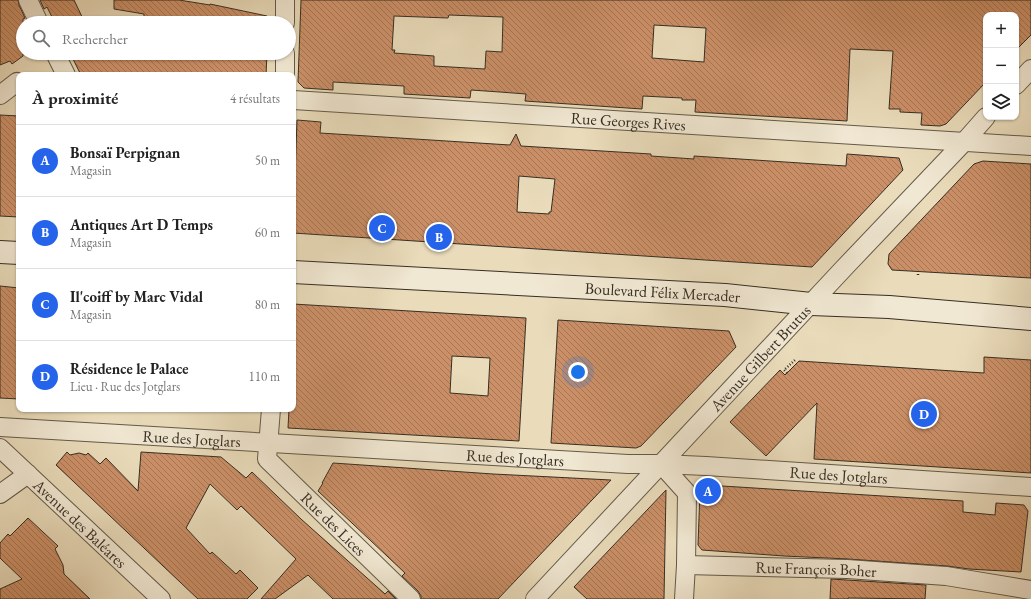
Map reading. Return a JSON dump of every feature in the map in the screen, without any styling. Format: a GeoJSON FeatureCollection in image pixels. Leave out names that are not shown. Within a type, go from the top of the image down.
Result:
{"type":"FeatureCollection","features":[{"type":"Feature","properties":{"kind":"main road"},"geometry":{"type":"LineString","coordinates":[[0,252],[16,254]]}},
{"type":"Feature","properties":{"kind":"main road","name":"Boulevard Félix Mercader"},"geometry":{"type":"LineString","coordinates":[[296,272],[725,295],[811,304],[889,307],[1031,319]]}},
{"type":"Feature","properties":{"kind":"street"},"geometry":{"type":"LineString","coordinates":[[28,0],[36,16]]}},
{"type":"Feature","properties":{"kind":"street"},"geometry":{"type":"LineString","coordinates":[[285,0],[285,16]]}},
{"type":"Feature","properties":{"kind":"street"},"geometry":{"type":"LineString","coordinates":[[58,60],[64,72]]}},
{"type":"Feature","properties":{"kind":"street"},"geometry":{"type":"LineString","coordinates":[[285,60],[285,72]]}},
{"type":"Feature","properties":{"kind":"street"},"geometry":{"type":"LineString","coordinates":[[1017,84],[1031,69]]}},
{"type":"Feature","properties":{"kind":"street"},"geometry":{"type":"LineString","coordinates":[[0,95],[16,83]]}},
{"type":"Feature","properties":{"kind":"street","name":"Rue Georges Rives"},"geometry":{"type":"LineString","coordinates":[[296,100],[1031,146]]}},
{"type":"Feature","properties":{"kind":"street","name":"Avenue Gilbert Brutus"},"geometry":{"type":"LineString","coordinates":[[534,599],[983,120]]}},
{"type":"Feature","properties":{"kind":"street"},"geometry":{"type":"LineString","coordinates":[[269,443],[271,412]]}},
{"type":"Feature","properties":{"kind":"street","name":"Rue des Jotglars"},"geometry":{"type":"LineString","coordinates":[[0,427],[620,463],[661,464],[1031,487]]}},
{"type":"Feature","properties":{"kind":"street","name":"Rue des Lices"},"geometry":{"type":"LineString","coordinates":[[269,443],[267,459],[411,599]]}},
{"type":"Feature","properties":{"kind":"street","name":"Avenue des Baléares"},"geometry":{"type":"LineString","coordinates":[[0,448],[161,599]]}},
{"type":"Feature","properties":{"kind":"street"},"geometry":{"type":"LineString","coordinates":[[661,464],[687,493],[684,599]]}},
{"type":"Feature","properties":{"kind":"street"},"geometry":{"type":"LineString","coordinates":[[0,494],[28,474]]}},
{"type":"Feature","properties":{"kind":"street","name":"Rue François Boher"},"geometry":{"type":"LineString","coordinates":[[686,565],[847,569],[946,576],[1031,590]]}},
{"type":"Feature","properties":{"kind":"path"},"geometry":{"type":"LineString","coordinates":[[787,373],[784,370],[795,360]]}},
{"type":"Feature","properties":{"kind":"building"},"geometry":{"type":"Polygon","coordinates":[[[0,0],[18,0],[24,16],[16,16],[16,60],[18,60],[12,64],[10,61],[0,65],[0,0]]]}},
{"type":"Feature","properties":{"kind":"building"},"geometry":{"type":"Polygon","coordinates":[[[40,0],[74,0],[82,16],[52,16],[47,7],[44,9],[40,0]]]}},
{"type":"Feature","properties":{"kind":"building"},"geometry":{"type":"Polygon","coordinates":[[[114,0],[179,0],[210,4],[267,16],[144,16],[144,14],[114,9],[114,0]]]}},
{"type":"Feature","properties":{"kind":"building"},"geometry":{"type":"Polygon","coordinates":[[[301,0],[1031,0],[1031,35],[1019,47],[1019,12],[983,12],[983,85],[946,124],[940,126],[921,125],[922,113],[900,112],[900,109],[889,109],[893,51],[850,49],[847,121],[695,112],[696,100],[682,100],[682,98],[643,96],[642,109],[525,101],[526,94],[471,90],[470,98],[404,94],[404,86],[333,82],[333,90],[304,88],[298,82],[301,0]],[[449,15],[448,18],[394,16],[392,50],[395,50],[394,53],[434,56],[434,66],[485,69],[486,51],[502,52],[503,17],[449,15]],[[654,25],[652,58],[704,62],[706,28],[654,25]]]}},
{"type":"Feature","properties":{"kind":"building"},"geometry":{"type":"Polygon","coordinates":[[[74,60],[267,60],[266,72],[80,72],[74,60]]]}},
{"type":"Feature","properties":{"kind":"building"},"geometry":{"type":"Polygon","coordinates":[[[0,115],[16,116],[16,217],[0,216],[0,115]]]}},
{"type":"Feature","properties":{"kind":"building"},"geometry":{"type":"Polygon","coordinates":[[[297,120],[321,122],[320,133],[510,145],[516,134],[521,146],[651,154],[651,156],[694,159],[694,156],[846,166],[847,154],[899,158],[903,170],[812,267],[296,233],[297,120]],[[519,176],[517,212],[549,214],[549,212],[551,212],[555,179],[519,176]]]}},
{"type":"Feature","properties":{"kind":"building"},"geometry":{"type":"Polygon","coordinates":[[[983,161],[1031,164],[1031,278],[892,270],[888,264],[889,254],[974,164],[983,161]]]}},
{"type":"Feature","properties":{"kind":"building"},"geometry":{"type":"Polygon","coordinates":[[[0,286],[16,288],[16,399],[0,398],[0,286]]]}},
{"type":"Feature","properties":{"kind":"building"},"geometry":{"type":"Polygon","coordinates":[[[296,304],[526,318],[519,441],[288,428],[289,412],[296,412],[296,304]],[[452,356],[450,393],[488,396],[490,358],[452,356]]]}},
{"type":"Feature","properties":{"kind":"building"},"geometry":{"type":"Polygon","coordinates":[[[558,320],[729,331],[736,347],[641,446],[636,448],[551,443],[558,320]]]}},
{"type":"Feature","properties":{"kind":"building"},"geometry":{"type":"Polygon","coordinates":[[[984,357],[1031,360],[1031,473],[814,459],[817,403],[766,456],[730,422],[780,370],[785,375],[799,361],[984,373],[984,357]]]}},
{"type":"Feature","properties":{"kind":"building"},"geometry":{"type":"Polygon","coordinates":[[[67,452],[70,455],[79,453],[86,455],[88,453],[100,464],[106,458],[138,491],[141,452],[221,457],[246,478],[252,472],[301,519],[385,594],[388,591],[396,599],[333,599],[308,575],[275,599],[261,599],[296,559],[241,506],[237,510],[210,484],[186,528],[210,554],[212,552],[236,574],[240,570],[258,588],[247,599],[198,599],[56,465],[67,452]]]}},
{"type":"Feature","properties":{"kind":"building"},"geometry":{"type":"Polygon","coordinates":[[[333,463],[493,474],[611,480],[498,599],[421,599],[418,591],[402,576],[405,573],[318,491],[333,463]]]}},
{"type":"Feature","properties":{"kind":"building"},"geometry":{"type":"Polygon","coordinates":[[[706,485],[963,501],[963,512],[995,515],[996,503],[1024,505],[1028,511],[1021,572],[702,550],[698,545],[700,491],[706,485]]]}},
{"type":"Feature","properties":{"kind":"building"},"geometry":{"type":"Polygon","coordinates":[[[666,490],[664,599],[587,599],[574,587],[666,490]]]}},
{"type":"Feature","properties":{"kind":"building"},"geometry":{"type":"Polygon","coordinates":[[[28,518],[58,546],[55,549],[63,565],[64,574],[90,599],[0,599],[0,589],[22,579],[0,558],[0,543],[8,534],[10,536],[28,518]]]}},
{"type":"Feature","properties":{"kind":"building"},"geometry":{"type":"Polygon","coordinates":[[[831,579],[926,585],[925,599],[830,599],[831,579]]]}},
{"type":"Feature","properties":{"kind":"place","name":"Il'coiff by Marc Vidal"},"geometry":{"type":"Point","coordinates":[382,228]}},
{"type":"Feature","properties":{"kind":"place","name":"Antiques Art D Temps"},"geometry":{"type":"Point","coordinates":[439,237]}},
{"type":"Feature","properties":{"kind":"place","name":"Résidence le Palace"},"geometry":{"type":"Point","coordinates":[924,414]}},
{"type":"Feature","properties":{"kind":"place","name":"Bonsaï Perpignan"},"geometry":{"type":"Point","coordinates":[708,491]}}]}
